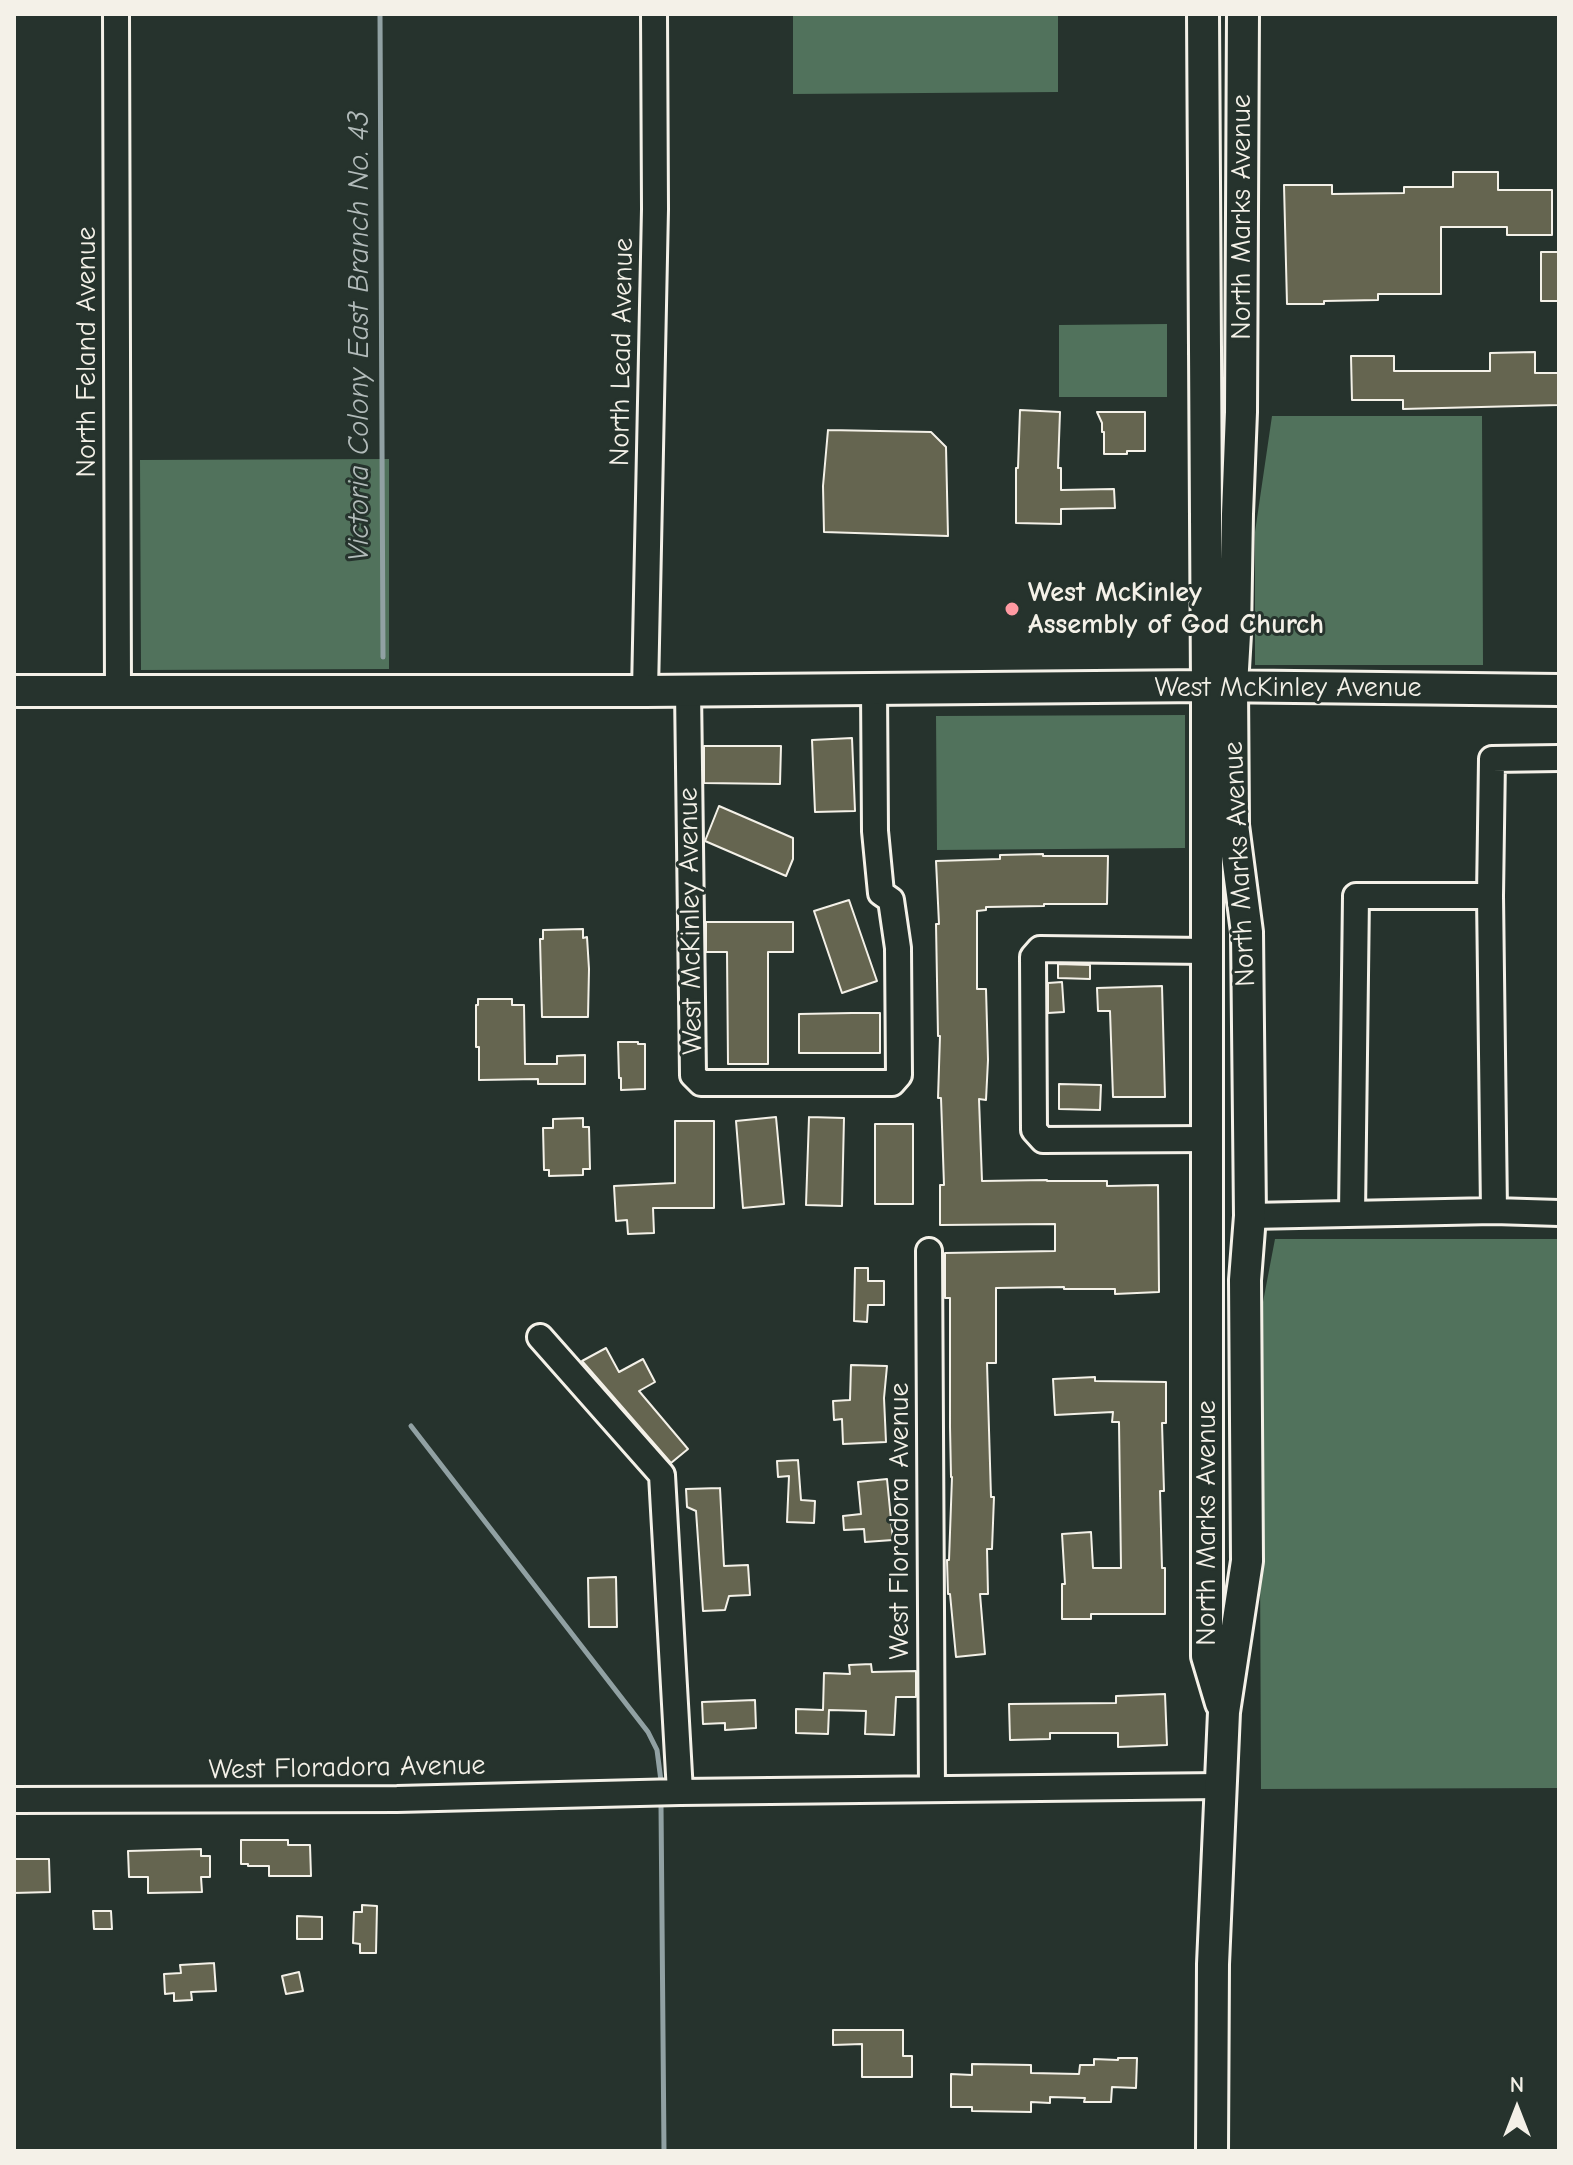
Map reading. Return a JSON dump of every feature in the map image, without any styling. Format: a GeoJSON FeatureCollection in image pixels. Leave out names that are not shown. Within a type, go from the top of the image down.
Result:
{"type":"FeatureCollection","features":[{"type":"Feature","properties":{"kind":"main road","name":"North Marks Avenue"},"geometry":{"type":"LineString","coordinates":[[1203,14],[1219,686],[1233,836],[1247,932],[1250,1216],[1245,1280],[1247,1561],[1224,1712],[1213,1964],[1212,2151]]}},
{"type":"Feature","properties":{"kind":"main road"},"geometry":{"type":"LineString","coordinates":[[1213,14],[1225,86],[1234,101],[1243,105]]}},
{"type":"Feature","properties":{"kind":"main road","name":"North Marks Avenue"},"geometry":{"type":"LineString","coordinates":[[1224,1712],[1207,1656],[1206,951],[1219,686],[1235,634],[1241,412],[1243,14]]}},
{"type":"Feature","properties":{"kind":"main road","name":"West McKinley Avenue"},"geometry":{"type":"LineString","coordinates":[[14,691],[645,691],[1219,686],[1559,690]]}},
{"type":"Feature","properties":{"kind":"street","name":"North Feland Avenue"},"geometry":{"type":"LineString","coordinates":[[116,14],[118,690]]}},
{"type":"Feature","properties":{"kind":"street","name":"North Lead Avenue"},"geometry":{"type":"LineString","coordinates":[[645,691],[655,224],[654,14]]}},
{"type":"Feature","properties":{"kind":"street","name":"West McKinley Avenue"},"geometry":{"type":"LineString","coordinates":[[688,690],[693,1075],[701,1083],[892,1083],[899,1075],[898,948],[891,900],[881,893],[875,831],[874,689]]}},
{"type":"Feature","properties":{"kind":"street"},"geometry":{"type":"LineString","coordinates":[[1494,1211],[1490,896],[1492,759],[1559,758]]}},
{"type":"Feature","properties":{"kind":"street"},"geometry":{"type":"LineString","coordinates":[[1352,1213],[1356,896],[1490,896]]}},
{"type":"Feature","properties":{"kind":"street","name":"North Marks Avenue"},"geometry":{"type":"LineString","coordinates":[[1206,951],[1040,949],[1033,957],[1034,1130],[1043,1140],[1206,1139]]}},
{"type":"Feature","properties":{"kind":"street"},"geometry":{"type":"LineString","coordinates":[[1250,1216],[1494,1211],[1559,1213]]}},
{"type":"Feature","properties":{"kind":"street","name":"West Floradora Avenue"},"geometry":{"type":"LineString","coordinates":[[929,1251],[932,1789]]}},
{"type":"Feature","properties":{"kind":"street"},"geometry":{"type":"LineString","coordinates":[[540,1337],[662,1475],[680,1792]]}},
{"type":"Feature","properties":{"kind":"street","name":"West Floradora Avenue"},"geometry":{"type":"LineString","coordinates":[[14,1800],[397,1799],[680,1792],[1220,1786]]}},
{"type":"Feature","properties":{"kind":"green space"},"geometry":{"type":"Polygon","coordinates":[[[793,14],[1058,14],[1058,92],[793,94],[793,14]]]}},
{"type":"Feature","properties":{"kind":"green space"},"geometry":{"type":"Polygon","coordinates":[[[1167,324],[1167,397],[1059,397],[1059,325],[1167,324]]]}},
{"type":"Feature","properties":{"kind":"green space"},"geometry":{"type":"Polygon","coordinates":[[[1272,416],[1482,416],[1483,665],[1255,665],[1255,532],[1272,416]]]}},
{"type":"Feature","properties":{"kind":"green space"},"geometry":{"type":"Polygon","coordinates":[[[389,459],[389,669],[141,670],[140,460],[389,459]]]}},
{"type":"Feature","properties":{"kind":"green space"},"geometry":{"type":"Polygon","coordinates":[[[1185,715],[1185,848],[937,850],[936,716],[1185,715]]]}},
{"type":"Feature","properties":{"kind":"green space"},"geometry":{"type":"Polygon","coordinates":[[[1275,1239],[1559,1239],[1559,1788],[1261,1789],[1259,1323],[1275,1239]]]}},
{"type":"Feature","properties":{"kind":"building"},"geometry":{"type":"Polygon","coordinates":[[[1453,172],[1498,172],[1498,190],[1552,190],[1552,235],[1507,235],[1507,227],[1441,227],[1441,294],[1378,294],[1378,300],[1287,304],[1284,185],[1332,185],[1332,194],[1404,193],[1404,187],[1453,187],[1453,172]]]}},
{"type":"Feature","properties":{"kind":"building"},"geometry":{"type":"Polygon","coordinates":[[[1541,252],[1559,252],[1559,301],[1541,301],[1541,252]]]}},
{"type":"Feature","properties":{"kind":"building"},"geometry":{"type":"Polygon","coordinates":[[[1535,352],[1535,373],[1559,373],[1559,405],[1403,409],[1403,400],[1352,400],[1351,356],[1394,356],[1394,371],[1490,371],[1490,353],[1535,352]]]}},
{"type":"Feature","properties":{"kind":"building"},"geometry":{"type":"Polygon","coordinates":[[[1020,410],[1060,412],[1058,468],[1061,468],[1061,490],[1114,489],[1115,508],[1061,509],[1061,524],[1016,523],[1020,410]]]}},
{"type":"Feature","properties":{"kind":"building"},"geometry":{"type":"Polygon","coordinates":[[[1097,412],[1145,412],[1145,451],[1104,454],[1104,432],[1097,412]]]}},
{"type":"Feature","properties":{"kind":"building"},"geometry":{"type":"Polygon","coordinates":[[[828,430],[931,432],[946,447],[948,536],[824,532],[823,486],[828,430]]]}},
{"type":"Feature","properties":{"kind":"building"},"geometry":{"type":"Polygon","coordinates":[[[852,738],[855,811],[815,812],[812,740],[852,738]]]}},
{"type":"Feature","properties":{"kind":"building"},"geometry":{"type":"Polygon","coordinates":[[[704,746],[781,746],[780,784],[704,783],[704,746]]]}},
{"type":"Feature","properties":{"kind":"building"},"geometry":{"type":"Polygon","coordinates":[[[719,806],[793,838],[793,859],[786,876],[705,841],[719,806]]]}},
{"type":"Feature","properties":{"kind":"building"},"geometry":{"type":"Polygon","coordinates":[[[1043,854],[1108,856],[1107,904],[986,907],[986,910],[977,911],[977,989],[986,989],[988,1060],[986,1100],[979,1099],[982,1181],[1107,1181],[1107,1186],[1158,1185],[1159,1292],[1115,1294],[1115,1289],[996,1288],[996,1363],[987,1363],[991,1497],[994,1497],[992,1549],[987,1549],[988,1594],[980,1594],[985,1654],[956,1657],[947,1560],[952,1477],[950,1298],[945,1298],[945,1253],[1055,1251],[1055,1224],[940,1225],[940,1185],[944,1185],[941,1098],[938,1098],[940,1036],[936,861],[1043,854]]]}},
{"type":"Feature","properties":{"kind":"building"},"geometry":{"type":"Polygon","coordinates":[[[849,900],[877,981],[842,993],[814,911],[849,900]]]}},
{"type":"Feature","properties":{"kind":"building"},"geometry":{"type":"Polygon","coordinates":[[[706,922],[793,922],[793,952],[768,952],[768,1064],[728,1064],[727,952],[706,952],[706,922]]]}},
{"type":"Feature","properties":{"kind":"building"},"geometry":{"type":"Polygon","coordinates":[[[583,929],[583,938],[587,937],[589,969],[588,1017],[542,1017],[540,939],[543,939],[543,930],[583,929]]]}},
{"type":"Feature","properties":{"kind":"building"},"geometry":{"type":"Polygon","coordinates":[[[1058,964],[1090,965],[1090,979],[1058,978],[1058,964]]]}},
{"type":"Feature","properties":{"kind":"building"},"geometry":{"type":"Polygon","coordinates":[[[1062,982],[1064,1012],[1048,1013],[1048,983],[1062,982]]]}},
{"type":"Feature","properties":{"kind":"building"},"geometry":{"type":"Polygon","coordinates":[[[1162,986],[1165,1097],[1113,1097],[1110,1011],[1098,1011],[1097,988],[1162,986]]]}},
{"type":"Feature","properties":{"kind":"building"},"geometry":{"type":"Polygon","coordinates":[[[478,999],[512,999],[512,1005],[524,1005],[525,1064],[557,1064],[557,1056],[585,1055],[585,1084],[538,1084],[538,1079],[479,1080],[479,1047],[476,1047],[478,999]]]}},
{"type":"Feature","properties":{"kind":"building"},"geometry":{"type":"Polygon","coordinates":[[[880,1013],[880,1053],[799,1053],[799,1014],[880,1013]]]}},
{"type":"Feature","properties":{"kind":"building"},"geometry":{"type":"Polygon","coordinates":[[[618,1042],[645,1044],[645,1089],[621,1090],[618,1042]]]}},
{"type":"Feature","properties":{"kind":"building"},"geometry":{"type":"Polygon","coordinates":[[[1059,1084],[1101,1085],[1100,1110],[1059,1109],[1059,1084]]]}},
{"type":"Feature","properties":{"kind":"building"},"geometry":{"type":"Polygon","coordinates":[[[776,1117],[784,1204],[743,1208],[736,1121],[776,1117]]]}},
{"type":"Feature","properties":{"kind":"building"},"geometry":{"type":"Polygon","coordinates":[[[809,1117],[844,1118],[842,1206],[806,1205],[809,1117]]]}},
{"type":"Feature","properties":{"kind":"building"},"geometry":{"type":"Polygon","coordinates":[[[583,1118],[583,1127],[589,1127],[590,1169],[583,1169],[583,1175],[549,1176],[549,1170],[544,1170],[543,1128],[553,1128],[553,1119],[583,1118]]]}},
{"type":"Feature","properties":{"kind":"building"},"geometry":{"type":"Polygon","coordinates":[[[675,1121],[714,1121],[714,1208],[653,1208],[654,1233],[628,1234],[627,1220],[616,1221],[614,1186],[675,1183],[675,1121]]]}},
{"type":"Feature","properties":{"kind":"building"},"geometry":{"type":"Polygon","coordinates":[[[875,1124],[913,1124],[913,1204],[875,1204],[875,1124]]]}},
{"type":"Feature","properties":{"kind":"building"},"geometry":{"type":"Polygon","coordinates":[[[855,1268],[868,1268],[868,1281],[884,1281],[884,1305],[868,1305],[867,1322],[854,1321],[855,1268]]]}},
{"type":"Feature","properties":{"kind":"building"},"geometry":{"type":"Polygon","coordinates":[[[606,1348],[619,1372],[643,1359],[655,1382],[639,1391],[688,1449],[671,1463],[582,1361],[606,1348]]]}},
{"type":"Feature","properties":{"kind":"building"},"geometry":{"type":"Polygon","coordinates":[[[851,1365],[887,1366],[884,1398],[886,1442],[843,1444],[842,1419],[834,1420],[833,1401],[850,1400],[851,1365]]]}},
{"type":"Feature","properties":{"kind":"building"},"geometry":{"type":"Polygon","coordinates":[[[1095,1377],[1095,1381],[1166,1382],[1166,1423],[1162,1423],[1164,1491],[1160,1491],[1165,1614],[1091,1614],[1091,1619],[1062,1619],[1062,1584],[1065,1584],[1062,1534],[1091,1532],[1093,1568],[1121,1568],[1119,1422],[1112,1422],[1113,1412],[1055,1415],[1053,1379],[1095,1377]]]}},
{"type":"Feature","properties":{"kind":"building"},"geometry":{"type":"Polygon","coordinates":[[[798,1460],[801,1500],[815,1501],[814,1523],[787,1522],[789,1476],[778,1477],[777,1461],[798,1460]]]}},
{"type":"Feature","properties":{"kind":"building"},"geometry":{"type":"Polygon","coordinates":[[[887,1479],[893,1540],[865,1542],[864,1529],[844,1530],[843,1516],[861,1514],[858,1482],[887,1479]]]}},
{"type":"Feature","properties":{"kind":"building"},"geometry":{"type":"Polygon","coordinates":[[[720,1488],[724,1566],[748,1565],[750,1595],[729,1596],[725,1610],[703,1611],[696,1511],[687,1507],[686,1489],[720,1488]]]}},
{"type":"Feature","properties":{"kind":"building"},"geometry":{"type":"Polygon","coordinates":[[[616,1577],[617,1627],[589,1627],[588,1578],[616,1577]]]}},
{"type":"Feature","properties":{"kind":"building"},"geometry":{"type":"Polygon","coordinates":[[[871,1664],[872,1672],[916,1671],[916,1697],[896,1697],[894,1735],[865,1734],[866,1711],[829,1710],[828,1734],[796,1733],[796,1709],[823,1710],[824,1673],[850,1674],[849,1665],[871,1664]]]}},
{"type":"Feature","properties":{"kind":"building"},"geometry":{"type":"Polygon","coordinates":[[[1165,1694],[1167,1745],[1118,1747],[1118,1733],[1050,1733],[1050,1739],[1010,1740],[1009,1704],[1116,1703],[1116,1696],[1165,1694]]]}},
{"type":"Feature","properties":{"kind":"building"},"geometry":{"type":"Polygon","coordinates":[[[755,1700],[756,1728],[725,1730],[725,1723],[703,1724],[702,1702],[755,1700]]]}},
{"type":"Feature","properties":{"kind":"building"},"geometry":{"type":"Polygon","coordinates":[[[241,1840],[288,1840],[288,1845],[310,1845],[311,1876],[269,1876],[269,1866],[241,1864],[241,1840]]]}},
{"type":"Feature","properties":{"kind":"building"},"geometry":{"type":"Polygon","coordinates":[[[201,1849],[201,1856],[210,1856],[210,1877],[201,1877],[202,1892],[148,1893],[148,1877],[129,1877],[128,1851],[201,1849]]]}},
{"type":"Feature","properties":{"kind":"building"},"geometry":{"type":"Polygon","coordinates":[[[14,1859],[49,1859],[50,1892],[14,1893],[14,1859]]]}},
{"type":"Feature","properties":{"kind":"building"},"geometry":{"type":"Polygon","coordinates":[[[362,1905],[377,1906],[376,1953],[360,1953],[360,1944],[353,1943],[354,1912],[362,1912],[362,1905]]]}},
{"type":"Feature","properties":{"kind":"building"},"geometry":{"type":"Polygon","coordinates":[[[93,1911],[111,1911],[112,1929],[94,1929],[93,1911]]]}},
{"type":"Feature","properties":{"kind":"building"},"geometry":{"type":"Polygon","coordinates":[[[297,1916],[322,1917],[322,1939],[297,1939],[297,1916]]]}},
{"type":"Feature","properties":{"kind":"building"},"geometry":{"type":"Polygon","coordinates":[[[214,1963],[216,1991],[191,1992],[192,2000],[174,2001],[174,1993],[165,1994],[164,1974],[181,1973],[180,1965],[214,1963]]]}},
{"type":"Feature","properties":{"kind":"building"},"geometry":{"type":"Polygon","coordinates":[[[299,1972],[303,1991],[286,1994],[282,1976],[299,1972]]]}},
{"type":"Feature","properties":{"kind":"building"},"geometry":{"type":"Polygon","coordinates":[[[833,2030],[903,2030],[903,2056],[912,2056],[912,2077],[862,2077],[862,2044],[833,2045],[833,2030]]]}},
{"type":"Feature","properties":{"kind":"building"},"geometry":{"type":"Polygon","coordinates":[[[1137,2058],[1136,2088],[1112,2087],[1111,2102],[1050,2097],[1050,2103],[1031,2102],[1031,2112],[972,2111],[972,2107],[951,2107],[951,2074],[972,2075],[972,2064],[1031,2065],[1031,2073],[1079,2074],[1080,2065],[1094,2065],[1094,2059],[1137,2058]]]}},
{"type":"Feature","properties":{"kind":"waterway","name":"Victoria Colony East Branch No. 43"},"geometry":{"type":"LineString","coordinates":[[380,14],[383,657]]}},
{"type":"Feature","properties":{"kind":"waterway","name":"Victoria Colony East Branch No. 43"},"geometry":{"type":"LineString","coordinates":[[411,1426],[648,1732],[657,1750],[661,1781]]}},
{"type":"Feature","properties":{"kind":"waterway","name":"Victoria Colony East Branch No. 43"},"geometry":{"type":"LineString","coordinates":[[661,1805],[664,2151]]}},
{"type":"Feature","properties":{"kind":"place","name":"West McKinley Assembly of God Church"},"geometry":{"type":"Point","coordinates":[1012,609]}}]}
